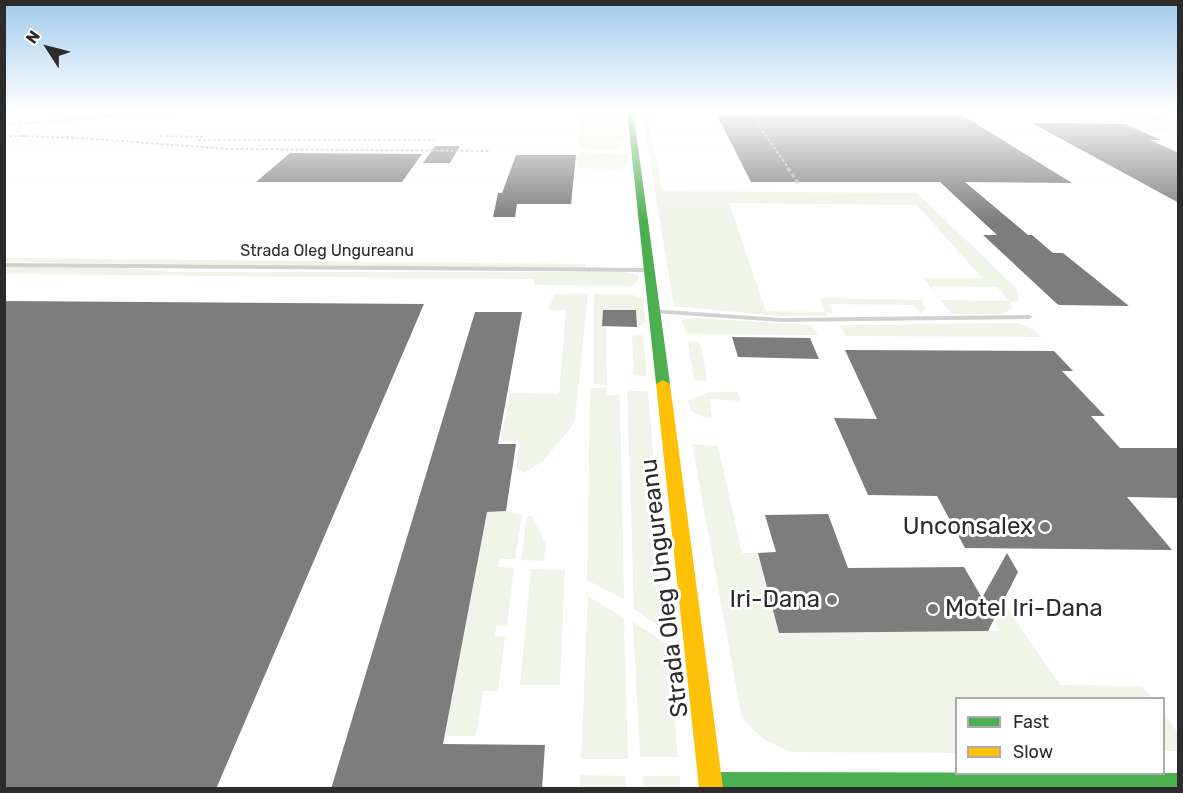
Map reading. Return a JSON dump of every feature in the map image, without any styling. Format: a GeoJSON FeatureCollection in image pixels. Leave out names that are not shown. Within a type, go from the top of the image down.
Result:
{"type":"FeatureCollection","features":[{"type":"Feature","properties":{"kind":"street","name":"Strada Oleg Ungureanu"},"geometry":{"type":"LineString","coordinates":[[635,147],[711,786]]}},
{"type":"Feature","properties":{"kind":"street"},"geometry":{"type":"LineString","coordinates":[[711,786],[939,787],[1179,784]]}},
{"type":"Feature","properties":{"kind":"lane","name":"Strada Oleg Ungureanu"},"geometry":{"type":"LineString","coordinates":[[4,265],[650,270]]}},
{"type":"Feature","properties":{"kind":"lane"},"geometry":{"type":"LineString","coordinates":[[654,311],[781,320],[1029,317]]}},
{"type":"Feature","properties":{"kind":"shaded area"},"geometry":{"type":"Polygon","coordinates":[[[578,147],[619,147],[611,151],[578,147]]]}},
{"type":"Feature","properties":{"kind":"shaded area"},"geometry":{"type":"Polygon","coordinates":[[[648,147],[654,147],[662,191],[917,193],[1017,289],[1019,301],[1010,302],[1013,308],[1002,314],[952,314],[923,278],[982,278],[917,205],[729,203],[766,311],[825,312],[820,298],[922,300],[926,309],[920,314],[914,305],[829,304],[833,313],[826,312],[827,316],[778,316],[674,306],[648,147]],[[931,286],[941,300],[1009,301],[997,287],[931,286]]]}},
{"type":"Feature","properties":{"kind":"shaded area"},"geometry":{"type":"Polygon","coordinates":[[[579,152],[623,154],[628,156],[627,166],[619,169],[577,168],[576,155],[579,155],[579,152]]]}},
{"type":"Feature","properties":{"kind":"shaded area"},"geometry":{"type":"Polygon","coordinates":[[[5,258],[585,264],[585,268],[5,262],[5,258]]]}},
{"type":"Feature","properties":{"kind":"shaded area"},"geometry":{"type":"Polygon","coordinates":[[[5,267],[124,268],[172,272],[624,272],[637,275],[639,278],[634,285],[627,286],[534,285],[534,279],[5,274],[5,267]]]}},
{"type":"Feature","properties":{"kind":"shaded area"},"geometry":{"type":"Polygon","coordinates":[[[588,293],[575,419],[571,428],[543,461],[524,473],[516,468],[520,442],[500,441],[510,393],[559,394],[566,310],[549,310],[554,294],[588,293]]]}},
{"type":"Feature","properties":{"kind":"shaded area"},"geometry":{"type":"Polygon","coordinates":[[[594,294],[630,294],[644,299],[645,323],[637,327],[636,310],[603,310],[602,326],[606,326],[607,385],[594,384],[594,294]]]}},
{"type":"Feature","properties":{"kind":"shaded area"},"geometry":{"type":"Polygon","coordinates":[[[696,318],[811,325],[818,335],[686,334],[682,320],[696,318]]]}},
{"type":"Feature","properties":{"kind":"shaded area"},"geometry":{"type":"Polygon","coordinates":[[[1017,323],[1027,326],[1042,337],[846,336],[839,325],[1017,323]]]}},
{"type":"Feature","properties":{"kind":"shaded area"},"geometry":{"type":"Polygon","coordinates":[[[643,335],[647,377],[634,375],[632,337],[643,335]]]}},
{"type":"Feature","properties":{"kind":"shaded area"},"geometry":{"type":"Polygon","coordinates":[[[696,341],[701,345],[707,381],[694,380],[688,342],[696,341]]]}},
{"type":"Feature","properties":{"kind":"shaded area"},"geometry":{"type":"Polygon","coordinates":[[[590,388],[606,388],[607,395],[620,395],[624,599],[587,580],[590,388]]]}},
{"type":"Feature","properties":{"kind":"shaded area"},"geometry":{"type":"Polygon","coordinates":[[[627,391],[648,391],[668,632],[634,609],[627,391]]]}},
{"type":"Feature","properties":{"kind":"shaded area"},"geometry":{"type":"Polygon","coordinates":[[[709,392],[738,392],[740,401],[709,399],[712,418],[706,418],[691,411],[688,401],[709,392]]]}},
{"type":"Feature","properties":{"kind":"shaded area"},"geometry":{"type":"Polygon","coordinates":[[[692,444],[718,446],[742,553],[758,553],[779,633],[1000,631],[994,619],[1003,602],[1060,685],[1142,686],[1151,697],[955,697],[955,753],[790,752],[765,740],[742,719],[692,444]]]}},
{"type":"Feature","properties":{"kind":"shaded area"},"geometry":{"type":"Polygon","coordinates":[[[506,511],[522,515],[515,559],[500,559],[498,567],[514,568],[507,626],[496,626],[495,636],[505,637],[498,691],[483,691],[476,736],[444,736],[487,512],[506,511]]]}},
{"type":"Feature","properties":{"kind":"shaded area"},"geometry":{"type":"Polygon","coordinates":[[[527,516],[532,516],[546,545],[544,561],[521,560],[527,516]]]}},
{"type":"Feature","properties":{"kind":"shaded area"},"geometry":{"type":"Polygon","coordinates":[[[531,569],[565,570],[560,685],[520,685],[531,569]]]}},
{"type":"Feature","properties":{"kind":"shaded area"},"geometry":{"type":"Polygon","coordinates":[[[588,596],[624,618],[628,759],[581,759],[588,596]]]}},
{"type":"Feature","properties":{"kind":"shaded area"},"geometry":{"type":"Polygon","coordinates":[[[633,622],[669,645],[678,757],[640,757],[633,622]]]}},
{"type":"Feature","properties":{"kind":"shaded area"},"geometry":{"type":"Polygon","coordinates":[[[1165,715],[1178,733],[1178,751],[1165,751],[1165,715]]]}},
{"type":"Feature","properties":{"kind":"shaded area"},"geometry":{"type":"Polygon","coordinates":[[[580,775],[625,776],[626,788],[580,788],[580,775]]]}},
{"type":"Feature","properties":{"kind":"shaded area"},"geometry":{"type":"Polygon","coordinates":[[[643,776],[680,776],[680,788],[644,788],[643,776]]]}},
{"type":"Feature","properties":{"kind":"building"},"geometry":{"type":"Polygon","coordinates":[[[434,147],[459,147],[450,163],[423,163],[434,147]]]}},
{"type":"Feature","properties":{"kind":"building"},"geometry":{"type":"Polygon","coordinates":[[[733,147],[1014,147],[1072,183],[965,182],[1028,235],[1032,235],[1053,253],[1063,253],[1129,306],[1059,305],[983,235],[997,235],[940,182],[751,182],[733,147]]]}},
{"type":"Feature","properties":{"kind":"building"},"geometry":{"type":"Polygon","coordinates":[[[1076,147],[1166,147],[1179,153],[1179,203],[1076,147]]]}},
{"type":"Feature","properties":{"kind":"building"},"geometry":{"type":"Polygon","coordinates":[[[290,153],[422,154],[402,182],[256,182],[290,153]]]}},
{"type":"Feature","properties":{"kind":"building"},"geometry":{"type":"Polygon","coordinates":[[[516,155],[576,155],[571,204],[517,204],[515,217],[493,217],[498,193],[502,193],[516,155]]]}},
{"type":"Feature","properties":{"kind":"building"},"geometry":{"type":"Polygon","coordinates":[[[4,301],[424,304],[216,789],[4,789],[4,301]]]}},
{"type":"Feature","properties":{"kind":"building"},"geometry":{"type":"Polygon","coordinates":[[[603,310],[636,310],[637,327],[602,326],[603,310]]]}},
{"type":"Feature","properties":{"kind":"building"},"geometry":{"type":"Polygon","coordinates":[[[475,312],[522,312],[498,444],[516,444],[506,511],[487,512],[443,744],[545,745],[542,789],[331,789],[475,312]]]}},
{"type":"Feature","properties":{"kind":"building"},"geometry":{"type":"Polygon","coordinates":[[[732,337],[810,338],[819,359],[738,357],[732,337]]]}},
{"type":"Feature","properties":{"kind":"building"},"geometry":{"type":"Polygon","coordinates":[[[845,350],[1054,351],[1073,371],[1062,371],[1105,416],[1091,416],[1120,448],[1179,448],[1179,498],[1127,497],[1172,550],[965,548],[937,496],[868,495],[834,418],[877,419],[845,350]]]}},
{"type":"Feature","properties":{"kind":"building"},"geometry":{"type":"Polygon","coordinates":[[[828,514],[848,568],[964,567],[982,598],[1007,553],[1018,572],[988,631],[779,633],[758,553],[776,552],[765,515],[828,514]]]}},
{"type":"Feature","properties":{"kind":"railway"},"geometry":{"type":"LineString","coordinates":[[203,147],[490,151]]}},
{"type":"Feature","properties":{"kind":"railway"},"geometry":{"type":"LineString","coordinates":[[774,147],[789,169]]}},
{"type":"Feature","properties":{"kind":"railway"},"geometry":{"type":"LineString","coordinates":[[788,168],[798,183]]}},
{"type":"Feature","properties":{"kind":"traffic: fast"},"geometry":{"type":"LineString","coordinates":[[634,147],[663,384]]}},
{"type":"Feature","properties":{"kind":"traffic: fast"},"geometry":{"type":"LineString","coordinates":[[711,784],[1178,785]]}},
{"type":"Feature","properties":{"kind":"traffic: slow"},"geometry":{"type":"LineString","coordinates":[[663,384],[711,788]]}},
{"type":"Feature","properties":{"kind":"place","name":"Unconsalex"},"geometry":{"type":"Point","coordinates":[1045,527]}},
{"type":"Feature","properties":{"kind":"place","name":"Iri-Dana"},"geometry":{"type":"Point","coordinates":[832,600]}},
{"type":"Feature","properties":{"kind":"place","name":"Motel Iri-Dana"},"geometry":{"type":"Point","coordinates":[933,609]}}]}
